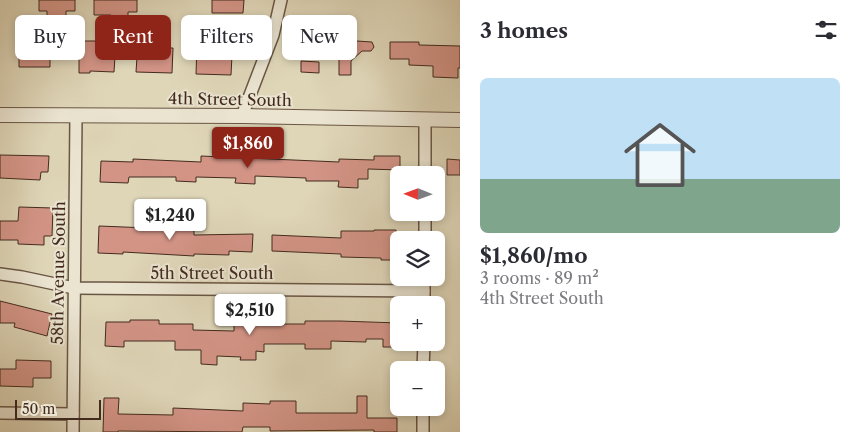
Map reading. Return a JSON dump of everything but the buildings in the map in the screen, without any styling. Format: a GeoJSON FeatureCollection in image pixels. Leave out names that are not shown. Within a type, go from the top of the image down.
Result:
{"type":"FeatureCollection","features":[{"type":"Feature","properties":{"kind":"street"},"geometry":{"type":"LineString","coordinates":[[242,116],[273,34],[281,0]]}},
{"type":"Feature","properties":{"kind":"street","name":"4th Street South"},"geometry":{"type":"LineString","coordinates":[[0,114],[460,120]]}},
{"type":"Feature","properties":{"kind":"street","name":"58th Avenue South"},"geometry":{"type":"LineString","coordinates":[[72,432],[76,115]]}},
{"type":"Feature","properties":{"kind":"street"},"geometry":{"type":"LineString","coordinates":[[425,120],[425,166]]}},
{"type":"Feature","properties":{"kind":"street","name":"5th Street South"},"geometry":{"type":"LineString","coordinates":[[0,274],[74,288],[424,291]]}},
{"type":"Feature","properties":{"kind":"street"},"geometry":{"type":"LineString","coordinates":[[424,286],[424,296]]}},
{"type":"Feature","properties":{"kind":"street"},"geometry":{"type":"LineString","coordinates":[[0,414],[73,414]]}},
{"type":"Feature","properties":{"kind":"street"},"geometry":{"type":"LineString","coordinates":[[423,416],[423,432]]}}]}
